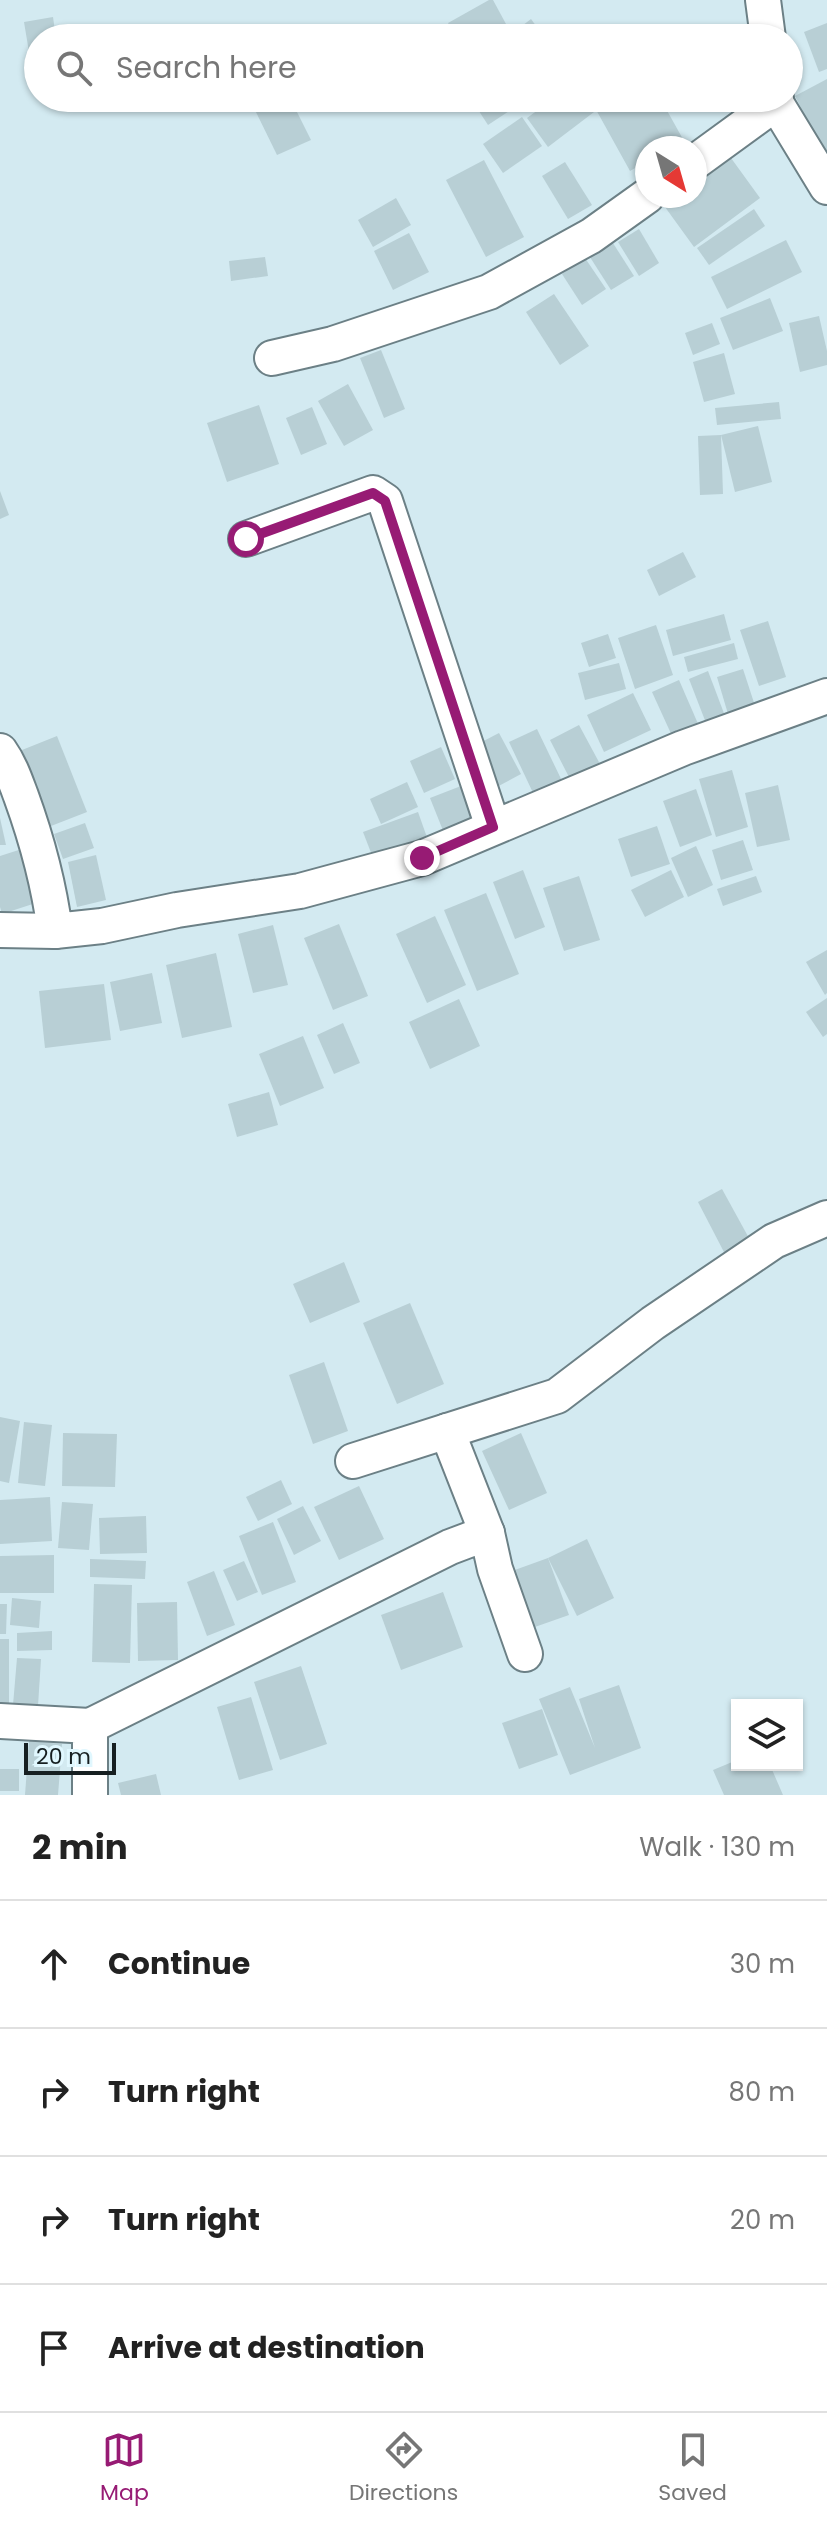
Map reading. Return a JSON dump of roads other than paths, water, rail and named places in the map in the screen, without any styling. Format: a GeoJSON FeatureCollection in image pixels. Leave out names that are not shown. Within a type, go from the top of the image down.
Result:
{"type":"FeatureCollection","features":[{"type":"Feature","properties":{"kind":"street"},"geometry":{"type":"LineString","coordinates":[[763,0],[766,24]]}},
{"type":"Feature","properties":{"kind":"street"},"geometry":{"type":"LineString","coordinates":[[707,153],[760,112]]}},
{"type":"Feature","properties":{"kind":"street"},"geometry":{"type":"LineString","coordinates":[[783,112],[827,187]]}},
{"type":"Feature","properties":{"kind":"street"},"geometry":{"type":"LineString","coordinates":[[272,358],[333,344],[489,292],[591,236],[635,205]]}},
{"type":"Feature","properties":{"kind":"street"},"geometry":{"type":"LineString","coordinates":[[246,539],[373,493],[385,501],[493,827]]}},
{"type":"Feature","properties":{"kind":"street"},"geometry":{"type":"LineString","coordinates":[[0,930],[55,931],[102,926],[177,910],[300,891],[422,858],[683,748],[827,696]]}},
{"type":"Feature","properties":{"kind":"street"},"geometry":{"type":"LineString","coordinates":[[0,751],[8,761],[33,829],[51,901],[55,931]]}},
{"type":"Feature","properties":{"kind":"street"},"geometry":{"type":"LineString","coordinates":[[353,1461],[557,1396],[653,1323],[774,1241],[827,1218]]}},
{"type":"Feature","properties":{"kind":"street"},"geometry":{"type":"LineString","coordinates":[[447,1431],[487,1533],[495,1569],[525,1654]]}},
{"type":"Feature","properties":{"kind":"street"},"geometry":{"type":"LineString","coordinates":[[0,1721],[90,1726],[371,1585],[487,1533]]}},
{"type":"Feature","properties":{"kind":"street"},"geometry":{"type":"LineString","coordinates":[[90,1726],[90,1795]]}}]}
